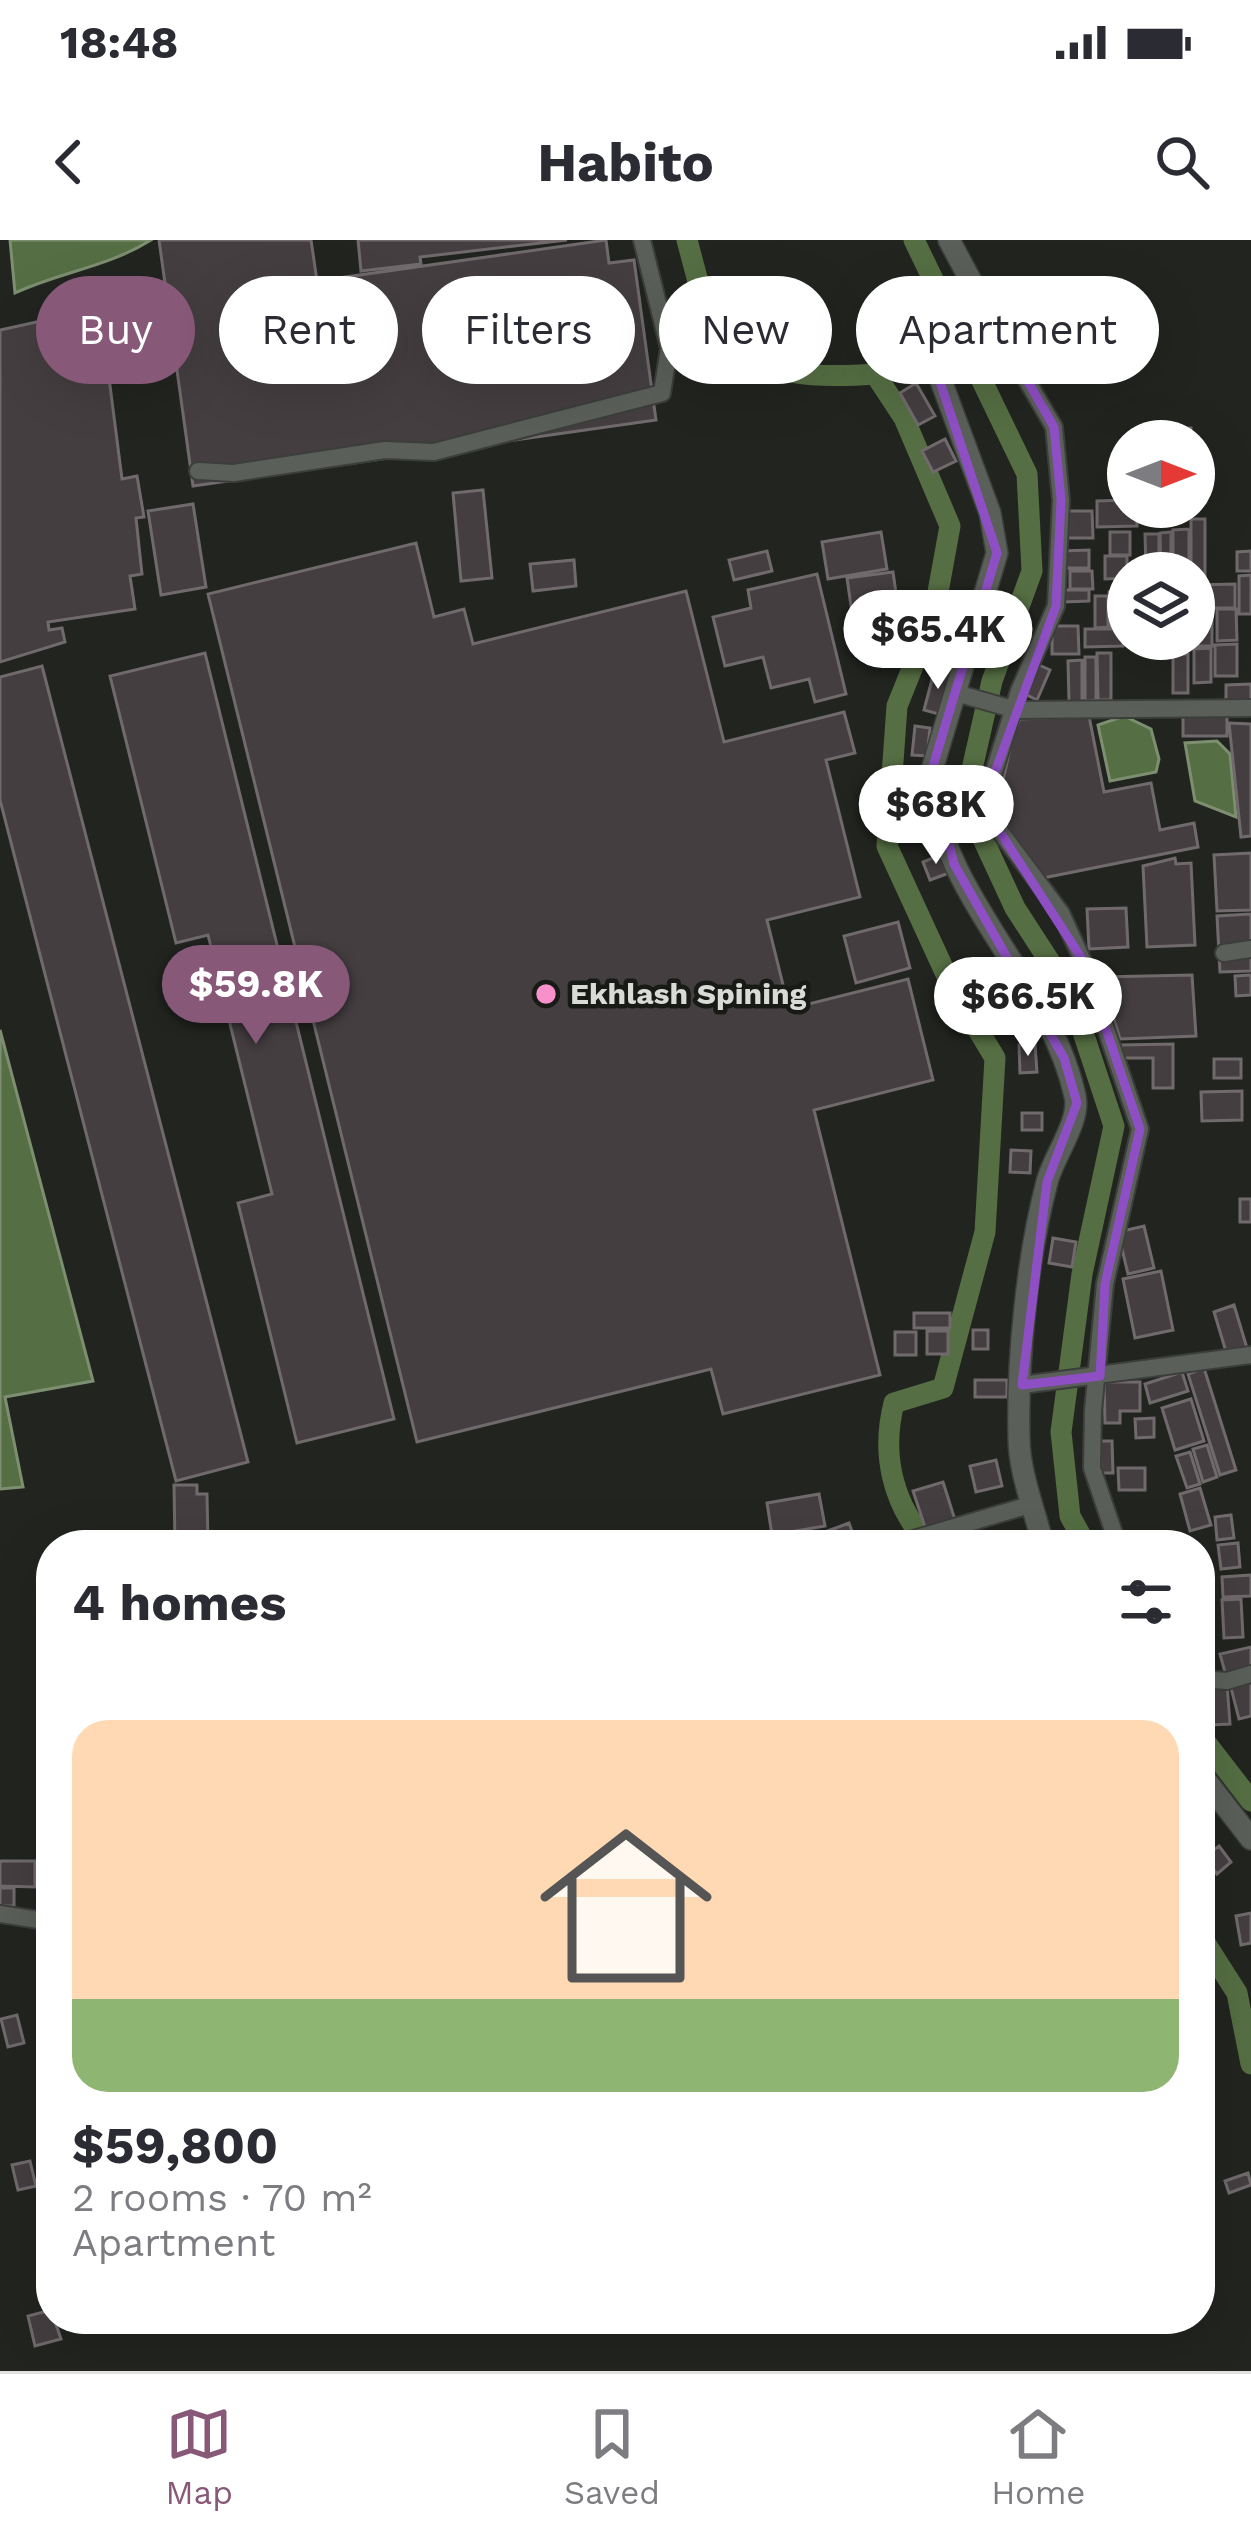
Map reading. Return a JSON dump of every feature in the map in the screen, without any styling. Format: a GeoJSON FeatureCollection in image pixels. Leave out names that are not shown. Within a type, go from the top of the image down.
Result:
{"type":"FeatureCollection","features":[{"type":"Feature","properties":{"kind":"street"},"geometry":{"type":"LineString","coordinates":[[198,471],[233,473],[385,450],[434,452],[662,393],[669,348],[642,240]]}},
{"type":"Feature","properties":{"kind":"street"},"geometry":{"type":"LineString","coordinates":[[949,240],[968,276]]}},
{"type":"Feature","properties":{"kind":"street"},"geometry":{"type":"LineString","coordinates":[[941,384],[990,513],[997,553],[931,773],[932,805],[954,864],[1029,988],[1064,1058],[1077,1103],[1047,1181],[1022,1385],[1018,1442],[1039,1530]]}},
{"type":"Feature","properties":{"kind":"street"},"geometry":{"type":"LineString","coordinates":[[1029,384],[1054,427],[1060,500],[1056,606],[1012,709],[988,790],[997,826],[1060,913],[1140,1129],[1105,1284],[1096,1376],[1092,1468],[1113,1530]]}},
{"type":"Feature","properties":{"kind":"street"},"geometry":{"type":"LineString","coordinates":[[956,693],[1012,709],[1251,708]]}},
{"type":"Feature","properties":{"kind":"street"},"geometry":{"type":"LineString","coordinates":[[1224,953],[1251,950]]}},
{"type":"Feature","properties":{"kind":"street"},"geometry":{"type":"LineString","coordinates":[[1022,1385],[1251,1354]]}},
{"type":"Feature","properties":{"kind":"street"},"geometry":{"type":"LineString","coordinates":[[951,1530],[1033,1504]]}},
{"type":"Feature","properties":{"kind":"street"},"geometry":{"type":"LineString","coordinates":[[1215,1680],[1251,1674]]}},
{"type":"Feature","properties":{"kind":"street"},"geometry":{"type":"LineString","coordinates":[[1215,1792],[1251,1839]]}},
{"type":"Feature","properties":{"kind":"street"},"geometry":{"type":"LineString","coordinates":[[0,1914],[36,1920]]}},
{"type":"Feature","properties":{"kind":"highlighted area"},"geometry":{"type":"Polygon","coordinates":[[[986,309],[1054,427],[1061,500],[1056,606],[988,791],[996,826],[1082,959],[1140,1129],[1105,1284],[1100,1376],[1022,1385],[1047,1182],[1077,1103],[1064,1058],[954,864],[931,773],[997,553],[927,343],[986,309]]]}},
{"type":"Feature","properties":{"kind":"shaded area"},"geometry":{"type":"Polygon","coordinates":[[[10,240],[151,240],[61,276],[36,276],[36,285],[15,293],[10,240]]]}},
{"type":"Feature","properties":{"kind":"shaded area"},"geometry":{"type":"Polygon","coordinates":[[[1124,716],[1151,729],[1159,759],[1156,772],[1110,781],[1098,725],[1124,716]]]}},
{"type":"Feature","properties":{"kind":"shaded area"},"geometry":{"type":"Polygon","coordinates":[[[1217,741],[1230,754],[1236,817],[1195,801],[1185,743],[1217,741]]]}},
{"type":"Feature","properties":{"kind":"shaded area"},"geometry":{"type":"Polygon","coordinates":[[[0,1030],[93,1381],[5,1397],[23,1487],[0,1489],[0,1030]]]}},
{"type":"Feature","properties":{"kind":"building"},"geometry":{"type":"Polygon","coordinates":[[[159,240],[311,240],[316,276],[219,276],[219,384],[398,384],[398,276],[352,276],[606,240],[609,263],[634,260],[656,420],[193,486],[179,384],[195,384],[195,276],[164,276],[159,240]]]}},
{"type":"Feature","properties":{"kind":"building"},"geometry":{"type":"Polygon","coordinates":[[[358,240],[567,240],[420,257],[421,264],[361,271],[358,240]]]}},
{"type":"Feature","properties":{"kind":"building"},"geometry":{"type":"Polygon","coordinates":[[[36,322],[36,384],[110,384],[122,479],[137,476],[144,517],[136,518],[142,574],[130,576],[135,609],[48,622],[49,630],[62,628],[65,642],[0,662],[0,330],[36,322]]]}},
{"type":"Feature","properties":{"kind":"building"},"geometry":{"type":"Polygon","coordinates":[[[917,384],[935,416],[918,425],[900,393],[917,384]]]}},
{"type":"Feature","properties":{"kind":"building"},"geometry":{"type":"Polygon","coordinates":[[[945,439],[956,461],[933,472],[922,451],[945,439]]]}},
{"type":"Feature","properties":{"kind":"building"},"geometry":{"type":"Polygon","coordinates":[[[483,490],[492,578],[461,581],[453,493],[483,490]]]}},
{"type":"Feature","properties":{"kind":"building"},"geometry":{"type":"Polygon","coordinates":[[[1097,501],[1107,501],[1107,527],[1097,527],[1097,501]]]}},
{"type":"Feature","properties":{"kind":"building"},"geometry":{"type":"Polygon","coordinates":[[[193,504],[206,587],[161,595],[148,511],[193,504]]]}},
{"type":"Feature","properties":{"kind":"building"},"geometry":{"type":"Polygon","coordinates":[[[1062,511],[1092,511],[1093,538],[1062,538],[1062,511]]]}},
{"type":"Feature","properties":{"kind":"building"},"geometry":{"type":"Polygon","coordinates":[[[1191,528],[1205,528],[1205,552],[1191,552],[1191,528]]]}},
{"type":"Feature","properties":{"kind":"building"},"geometry":{"type":"Polygon","coordinates":[[[1189,529],[1189,552],[1173,552],[1173,530],[1189,529]]]}},
{"type":"Feature","properties":{"kind":"building"},"geometry":{"type":"Polygon","coordinates":[[[881,532],[887,569],[828,579],[822,542],[881,532]]]}},
{"type":"Feature","properties":{"kind":"building"},"geometry":{"type":"Polygon","coordinates":[[[1110,532],[1130,532],[1130,552],[1110,552],[1110,532]]]}},
{"type":"Feature","properties":{"kind":"building"},"geometry":{"type":"Polygon","coordinates":[[[1171,532],[1171,552],[1160,552],[1160,533],[1171,532]]]}},
{"type":"Feature","properties":{"kind":"building"},"geometry":{"type":"Polygon","coordinates":[[[1145,534],[1159,534],[1159,552],[1145,552],[1145,534]]]}},
{"type":"Feature","properties":{"kind":"building","name":"Ekhlash Spining"},"geometry":{"type":"Polygon","coordinates":[[[416,543],[434,617],[464,609],[473,644],[686,591],[724,742],[844,712],[855,753],[826,760],[860,897],[767,920],[789,1009],[908,979],[933,1080],[814,1110],[880,1375],[723,1414],[711,1369],[417,1442],[208,594],[416,543]]]}},
{"type":"Feature","properties":{"kind":"building"},"geometry":{"type":"Polygon","coordinates":[[[1089,550],[1089,568],[1061,568],[1061,551],[1089,550]]]}},
{"type":"Feature","properties":{"kind":"building"},"geometry":{"type":"Polygon","coordinates":[[[767,551],[772,571],[734,580],[729,560],[767,551]]]}},
{"type":"Feature","properties":{"kind":"building"},"geometry":{"type":"Polygon","coordinates":[[[1251,551],[1251,571],[1237,571],[1237,552],[1251,551]]]}},
{"type":"Feature","properties":{"kind":"building"},"geometry":{"type":"Polygon","coordinates":[[[574,560],[576,586],[533,591],[530,564],[574,560]]]}},
{"type":"Feature","properties":{"kind":"building"},"geometry":{"type":"Polygon","coordinates":[[[1070,571],[1092,571],[1093,589],[1070,589],[1070,571]]]}},
{"type":"Feature","properties":{"kind":"building"},"geometry":{"type":"Polygon","coordinates":[[[893,572],[897,600],[851,606],[847,578],[893,572]]]}},
{"type":"Feature","properties":{"kind":"building"},"geometry":{"type":"Polygon","coordinates":[[[817,574],[846,694],[815,702],[809,679],[771,688],[763,657],[725,666],[713,617],[751,608],[748,590],[817,574]]]}},
{"type":"Feature","properties":{"kind":"building"},"geometry":{"type":"Polygon","coordinates":[[[1251,575],[1251,614],[1239,614],[1239,576],[1251,575]]]}},
{"type":"Feature","properties":{"kind":"building"},"geometry":{"type":"Polygon","coordinates":[[[1215,584],[1235,584],[1235,608],[1215,608],[1215,584]]]}},
{"type":"Feature","properties":{"kind":"building"},"geometry":{"type":"Polygon","coordinates":[[[1063,590],[1089,590],[1089,601],[1063,602],[1063,590]]]}},
{"type":"Feature","properties":{"kind":"building"},"geometry":{"type":"Polygon","coordinates":[[[1095,596],[1107,596],[1107,627],[1095,628],[1095,596]]]}},
{"type":"Feature","properties":{"kind":"building"},"geometry":{"type":"Polygon","coordinates":[[[1217,609],[1236,609],[1237,640],[1217,641],[1217,609]]]}},
{"type":"Feature","properties":{"kind":"building"},"geometry":{"type":"Polygon","coordinates":[[[1052,626],[1078,626],[1079,654],[1052,654],[1052,626]]]}},
{"type":"Feature","properties":{"kind":"building"},"geometry":{"type":"Polygon","coordinates":[[[1085,629],[1107,629],[1107,646],[1085,647],[1085,629]]]}},
{"type":"Feature","properties":{"kind":"building"},"geometry":{"type":"Polygon","coordinates":[[[1237,644],[1237,676],[1215,676],[1215,645],[1237,644]]]}},
{"type":"Feature","properties":{"kind":"building"},"geometry":{"type":"Polygon","coordinates":[[[205,653],[394,1419],[297,1443],[238,1203],[272,1194],[208,935],[176,943],[110,676],[205,653]]]}},
{"type":"Feature","properties":{"kind":"building"},"geometry":{"type":"Polygon","coordinates":[[[1097,653],[1107,653],[1111,700],[1098,700],[1097,653]]]}},
{"type":"Feature","properties":{"kind":"building"},"geometry":{"type":"Polygon","coordinates":[[[1085,657],[1096,657],[1096,700],[1085,701],[1085,657]]]}},
{"type":"Feature","properties":{"kind":"building"},"geometry":{"type":"Polygon","coordinates":[[[1082,660],[1082,702],[1069,702],[1068,661],[1082,660]]]}},
{"type":"Feature","properties":{"kind":"building"},"geometry":{"type":"Polygon","coordinates":[[[1173,660],[1188,660],[1188,693],[1173,693],[1173,660]]]}},
{"type":"Feature","properties":{"kind":"building"},"geometry":{"type":"Polygon","coordinates":[[[1194,660],[1211,660],[1211,682],[1194,683],[1194,660]]]}},
{"type":"Feature","properties":{"kind":"building"},"geometry":{"type":"Polygon","coordinates":[[[1039,665],[1050,670],[1037,700],[1025,694],[1039,665]]]}},
{"type":"Feature","properties":{"kind":"building"},"geometry":{"type":"Polygon","coordinates":[[[42,666],[248,1462],[176,1481],[0,800],[0,677],[42,666]]]}},
{"type":"Feature","properties":{"kind":"building"},"geometry":{"type":"Polygon","coordinates":[[[935,668],[953,674],[942,715],[924,710],[935,668]]]}},
{"type":"Feature","properties":{"kind":"building"},"geometry":{"type":"Polygon","coordinates":[[[1251,684],[1251,700],[1226,701],[1226,685],[1251,684]]]}},
{"type":"Feature","properties":{"kind":"building"},"geometry":{"type":"Polygon","coordinates":[[[1227,713],[1227,736],[1183,736],[1183,714],[1227,713]]]}},
{"type":"Feature","properties":{"kind":"building"},"geometry":{"type":"Polygon","coordinates":[[[1089,716],[1104,792],[1151,783],[1160,830],[1194,823],[1198,847],[1038,879],[997,808],[1013,735],[1020,719],[1089,716]]]}},
{"type":"Feature","properties":{"kind":"building"},"geometry":{"type":"Polygon","coordinates":[[[1229,723],[1251,724],[1251,836],[1241,837],[1229,723]]]}},
{"type":"Feature","properties":{"kind":"building"},"geometry":{"type":"Polygon","coordinates":[[[915,726],[930,728],[927,756],[912,755],[915,726]]]}},
{"type":"Feature","properties":{"kind":"building"},"geometry":{"type":"Polygon","coordinates":[[[1251,853],[1251,910],[1217,911],[1214,855],[1251,853]]]}},
{"type":"Feature","properties":{"kind":"building"},"geometry":{"type":"Polygon","coordinates":[[[942,854],[949,873],[930,880],[923,862],[942,854]]]}},
{"type":"Feature","properties":{"kind":"building"},"geometry":{"type":"Polygon","coordinates":[[[1175,858],[1176,864],[1191,863],[1195,945],[1147,947],[1143,866],[1175,858]]]}},
{"type":"Feature","properties":{"kind":"building"},"geometry":{"type":"Polygon","coordinates":[[[1126,908],[1128,947],[1089,949],[1087,909],[1126,908]]]}},
{"type":"Feature","properties":{"kind":"building"},"geometry":{"type":"Polygon","coordinates":[[[1251,914],[1251,971],[1220,972],[1217,916],[1251,914]]]}},
{"type":"Feature","properties":{"kind":"building"},"geometry":{"type":"Polygon","coordinates":[[[898,922],[910,968],[856,983],[844,936],[898,922]]]}},
{"type":"Feature","properties":{"kind":"building"},"geometry":{"type":"Polygon","coordinates":[[[1192,975],[1196,1036],[1120,1039],[1101,977],[1192,975]]]}},
{"type":"Feature","properties":{"kind":"building"},"geometry":{"type":"Polygon","coordinates":[[[1251,975],[1251,995],[1236,996],[1235,976],[1251,975]]]}},
{"type":"Feature","properties":{"kind":"building"},"geometry":{"type":"Polygon","coordinates":[[[1035,1044],[1037,1072],[1020,1073],[1019,1045],[1035,1044]]]}},
{"type":"Feature","properties":{"kind":"building"},"geometry":{"type":"Polygon","coordinates":[[[1173,1044],[1173,1088],[1153,1088],[1153,1058],[1121,1058],[1121,1045],[1173,1044]]]}},
{"type":"Feature","properties":{"kind":"building"},"geometry":{"type":"Polygon","coordinates":[[[1214,1059],[1241,1059],[1241,1078],[1214,1078],[1214,1059]]]}},
{"type":"Feature","properties":{"kind":"building"},"geometry":{"type":"Polygon","coordinates":[[[1242,1091],[1242,1120],[1202,1121],[1201,1092],[1242,1091]]]}},
{"type":"Feature","properties":{"kind":"building"},"geometry":{"type":"Polygon","coordinates":[[[1022,1113],[1042,1113],[1042,1130],[1022,1130],[1022,1113]]]}},
{"type":"Feature","properties":{"kind":"building"},"geometry":{"type":"Polygon","coordinates":[[[1011,1150],[1031,1151],[1030,1173],[1010,1172],[1011,1150]]]}},
{"type":"Feature","properties":{"kind":"building"},"geometry":{"type":"Polygon","coordinates":[[[1240,1199],[1251,1199],[1251,1222],[1240,1222],[1240,1199]]]}},
{"type":"Feature","properties":{"kind":"building"},"geometry":{"type":"Polygon","coordinates":[[[1144,1226],[1154,1268],[1128,1274],[1118,1232],[1144,1226]]]}},
{"type":"Feature","properties":{"kind":"building"},"geometry":{"type":"Polygon","coordinates":[[[1053,1238],[1076,1242],[1072,1267],[1049,1263],[1053,1238]]]}},
{"type":"Feature","properties":{"kind":"building"},"geometry":{"type":"Polygon","coordinates":[[[1161,1271],[1173,1330],[1135,1338],[1123,1279],[1161,1271]]]}},
{"type":"Feature","properties":{"kind":"building"},"geometry":{"type":"Polygon","coordinates":[[[1234,1305],[1247,1348],[1227,1355],[1214,1312],[1234,1305]]]}},
{"type":"Feature","properties":{"kind":"building"},"geometry":{"type":"Polygon","coordinates":[[[914,1313],[950,1313],[950,1328],[914,1328],[914,1313]]]}},
{"type":"Feature","properties":{"kind":"building"},"geometry":{"type":"Polygon","coordinates":[[[973,1330],[988,1330],[988,1349],[973,1349],[973,1330]]]}},
{"type":"Feature","properties":{"kind":"building"},"geometry":{"type":"Polygon","coordinates":[[[927,1331],[948,1331],[948,1354],[927,1354],[927,1331]]]}},
{"type":"Feature","properties":{"kind":"building"},"geometry":{"type":"Polygon","coordinates":[[[895,1332],[916,1332],[916,1355],[895,1355],[895,1332]]]}},
{"type":"Feature","properties":{"kind":"building"},"geometry":{"type":"Polygon","coordinates":[[[1204,1368],[1236,1470],[1220,1475],[1188,1374],[1204,1368]]]}},
{"type":"Feature","properties":{"kind":"building"},"geometry":{"type":"Polygon","coordinates":[[[1182,1372],[1188,1391],[1150,1403],[1145,1384],[1182,1372]]]}},
{"type":"Feature","properties":{"kind":"building"},"geometry":{"type":"Polygon","coordinates":[[[975,1380],[1007,1380],[1007,1397],[975,1397],[975,1380]]]}},
{"type":"Feature","properties":{"kind":"building"},"geometry":{"type":"Polygon","coordinates":[[[1104,1382],[1140,1382],[1140,1411],[1120,1411],[1120,1423],[1105,1423],[1104,1382]]]}},
{"type":"Feature","properties":{"kind":"building"},"geometry":{"type":"Polygon","coordinates":[[[1191,1399],[1204,1441],[1175,1450],[1162,1408],[1191,1399]]]}},
{"type":"Feature","properties":{"kind":"building"},"geometry":{"type":"Polygon","coordinates":[[[1154,1418],[1154,1437],[1136,1438],[1135,1419],[1154,1418]]]}},
{"type":"Feature","properties":{"kind":"building"},"geometry":{"type":"Polygon","coordinates":[[[1100,1441],[1112,1441],[1113,1473],[1101,1473],[1100,1441]]]}},
{"type":"Feature","properties":{"kind":"building"},"geometry":{"type":"Polygon","coordinates":[[[1207,1445],[1217,1477],[1203,1482],[1193,1449],[1207,1445]]]}},
{"type":"Feature","properties":{"kind":"building"},"geometry":{"type":"Polygon","coordinates":[[[1190,1452],[1200,1484],[1187,1488],[1176,1456],[1190,1452]]]}},
{"type":"Feature","properties":{"kind":"building"},"geometry":{"type":"Polygon","coordinates":[[[996,1460],[1002,1486],[976,1492],[970,1466],[996,1460]]]}},
{"type":"Feature","properties":{"kind":"building"},"geometry":{"type":"Polygon","coordinates":[[[1118,1468],[1145,1468],[1145,1490],[1119,1490],[1118,1468]]]}},
{"type":"Feature","properties":{"kind":"building"},"geometry":{"type":"Polygon","coordinates":[[[943,1482],[956,1523],[926,1530],[913,1491],[943,1482]]]}},
{"type":"Feature","properties":{"kind":"building"},"geometry":{"type":"Polygon","coordinates":[[[174,1485],[197,1485],[197,1494],[207,1494],[208,1530],[175,1530],[174,1485]]]}},
{"type":"Feature","properties":{"kind":"building"},"geometry":{"type":"Polygon","coordinates":[[[1200,1488],[1211,1525],[1190,1530],[1180,1494],[1200,1488]]]}},
{"type":"Feature","properties":{"kind":"building"},"geometry":{"type":"Polygon","coordinates":[[[819,1494],[825,1526],[771,1530],[767,1503],[819,1494]]]}},
{"type":"Feature","properties":{"kind":"building"},"geometry":{"type":"Polygon","coordinates":[[[1231,1515],[1234,1538],[1217,1540],[1215,1517],[1231,1515]]]}},
{"type":"Feature","properties":{"kind":"building"},"geometry":{"type":"Polygon","coordinates":[[[1238,1543],[1240,1567],[1221,1569],[1218,1545],[1238,1543]]]}},
{"type":"Feature","properties":{"kind":"building"},"geometry":{"type":"Polygon","coordinates":[[[1251,1575],[1251,1596],[1223,1597],[1222,1577],[1251,1575]]]}},
{"type":"Feature","properties":{"kind":"building"},"geometry":{"type":"Polygon","coordinates":[[[1241,1599],[1243,1637],[1224,1638],[1222,1600],[1241,1599]]]}},
{"type":"Feature","properties":{"kind":"building"},"geometry":{"type":"Polygon","coordinates":[[[1251,1647],[1251,1670],[1226,1676],[1220,1654],[1251,1647]]]}},
{"type":"Feature","properties":{"kind":"building"},"geometry":{"type":"Polygon","coordinates":[[[1251,1678],[1251,1716],[1239,1719],[1230,1684],[1251,1678]]]}},
{"type":"Feature","properties":{"kind":"building"},"geometry":{"type":"Polygon","coordinates":[[[1227,1684],[1230,1724],[1215,1725],[1215,1685],[1227,1684]]]}},
{"type":"Feature","properties":{"kind":"building"},"geometry":{"type":"Polygon","coordinates":[[[1219,1846],[1231,1862],[1217,1874],[1215,1871],[1219,1846]]]}},
{"type":"Feature","properties":{"kind":"building"},"geometry":{"type":"Polygon","coordinates":[[[0,1861],[35,1861],[35,1887],[0,1886],[0,1861]]]}},
{"type":"Feature","properties":{"kind":"building"},"geometry":{"type":"Polygon","coordinates":[[[0,1888],[14,1888],[14,1906],[0,1906],[0,1888]]]}},
{"type":"Feature","properties":{"kind":"building"},"geometry":{"type":"Polygon","coordinates":[[[1251,1913],[1251,1943],[1241,1945],[1236,1916],[1251,1913]]]}},
{"type":"Feature","properties":{"kind":"building"},"geometry":{"type":"Polygon","coordinates":[[[17,2015],[24,2043],[8,2047],[1,2019],[17,2015]]]}},
{"type":"Feature","properties":{"kind":"building"},"geometry":{"type":"Polygon","coordinates":[[[30,2161],[36,2186],[18,2190],[12,2165],[30,2161]]]}},
{"type":"Feature","properties":{"kind":"building"},"geometry":{"type":"Polygon","coordinates":[[[1248,2173],[1251,2185],[1229,2193],[1225,2181],[1248,2173]]]}},
{"type":"Feature","properties":{"kind":"building"},"geometry":{"type":"Polygon","coordinates":[[[36,2314],[36,2334],[59,2334],[61,2339],[35,2346],[28,2316],[36,2314]]]}},
{"type":"Feature","properties":{"kind":"waterway"},"geometry":{"type":"LineString","coordinates":[[687,240],[714,342],[755,362],[792,372],[875,374],[904,418],[950,526],[934,614],[897,706],[887,846],[951,985],[995,1058],[985,1232],[943,1388],[894,1403],[890,1422],[893,1478],[917,1530]]}},
{"type":"Feature","properties":{"kind":"waterway"},"geometry":{"type":"LineString","coordinates":[[914,240],[1027,474],[1032,571],[992,681],[965,800],[1015,908],[1070,993],[1114,1126],[1082,1274],[1061,1432],[1070,1516],[1078,1530]]}},
{"type":"Feature","properties":{"kind":"waterway"},"geometry":{"type":"LineString","coordinates":[[1215,1754],[1251,1801]]}},
{"type":"Feature","properties":{"kind":"waterway"},"geometry":{"type":"LineString","coordinates":[[1215,1959],[1237,1993],[1251,2064]]}},
{"type":"Feature","properties":{"kind":"place","name":"Ekhlash Spining"},"geometry":{"type":"Point","coordinates":[546,994]}}]}
